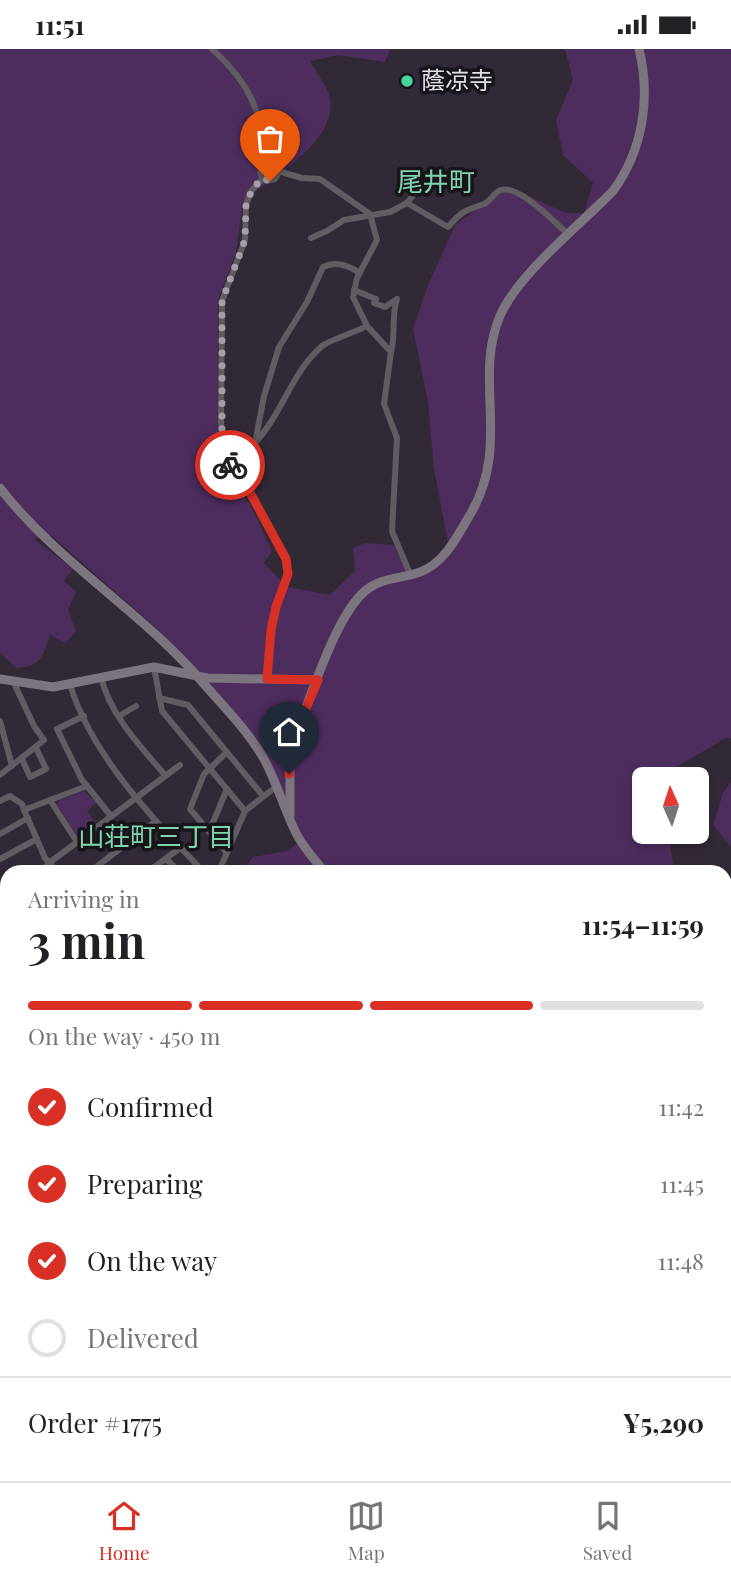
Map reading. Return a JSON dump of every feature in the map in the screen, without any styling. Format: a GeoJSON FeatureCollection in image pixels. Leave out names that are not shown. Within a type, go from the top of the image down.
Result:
{"type":"FeatureCollection","features":[{"type":"Feature","properties":{"kind":"street"},"geometry":{"type":"LineString","coordinates":[[212,49],[235,71],[251,94],[260,119],[268,163]]}},
{"type":"Feature","properties":{"kind":"street"},"geometry":{"type":"LineString","coordinates":[[290,816],[290,753],[340,626],[357,599],[368,588],[435,565],[449,548],[480,495],[491,454],[490,359],[499,317],[524,278],[613,191],[625,175],[635,153],[644,107],[643,66],[639,49]]}},
{"type":"Feature","properties":{"kind":"street"},"geometry":{"type":"LineString","coordinates":[[268,163],[273,164],[278,171],[302,178],[320,179],[370,214],[377,240],[354,289],[354,303],[367,326],[391,352]]}},
{"type":"Feature","properties":{"kind":"street"},"geometry":{"type":"LineString","coordinates":[[267,679],[271,630],[288,574],[286,559],[247,487],[236,476],[222,444],[222,301],[245,240],[246,204],[252,190],[262,178],[261,168],[268,163]]}},
{"type":"Feature","properties":{"kind":"street"},"geometry":{"type":"LineString","coordinates":[[262,178],[273,180],[278,171]]}},
{"type":"Feature","properties":{"kind":"street"},"geometry":{"type":"LineString","coordinates":[[311,238],[327,232],[344,220],[390,212],[407,203],[431,172]]}},
{"type":"Feature","properties":{"kind":"street"},"geometry":{"type":"LineString","coordinates":[[407,203],[447,227],[464,209],[485,204],[498,191],[514,191],[569,235]]}},
{"type":"Feature","properties":{"kind":"street"},"geometry":{"type":"LineString","coordinates":[[247,487],[264,396],[279,347],[307,302],[323,268],[328,264],[343,265],[360,273]]}},
{"type":"Feature","properties":{"kind":"street"},"geometry":{"type":"LineString","coordinates":[[354,289],[376,299],[374,303],[379,306],[384,307],[397,299],[392,311],[394,324],[384,404],[397,438],[392,531],[410,574]]}},
{"type":"Feature","properties":{"kind":"street"},"geometry":{"type":"LineString","coordinates":[[255,443],[264,436],[290,391],[298,371],[306,362],[323,345],[367,326]]}},
{"type":"Feature","properties":{"kind":"street"},"geometry":{"type":"LineString","coordinates":[[0,488],[45,538],[198,677],[256,747],[277,785],[301,841],[319,865]]}},
{"type":"Feature","properties":{"kind":"street"},"geometry":{"type":"LineString","coordinates":[[0,679],[43,686],[70,684],[155,667],[198,677],[318,680]]}},
{"type":"Feature","properties":{"kind":"street"},"geometry":{"type":"LineString","coordinates":[[155,667],[162,711],[245,811]]}},
{"type":"Feature","properties":{"kind":"street"},"geometry":{"type":"LineString","coordinates":[[101,677],[105,694],[128,731],[165,775]]}},
{"type":"Feature","properties":{"kind":"street"},"geometry":{"type":"LineString","coordinates":[[0,775],[44,740],[34,726],[13,681]]}},
{"type":"Feature","properties":{"kind":"street"},"geometry":{"type":"LineString","coordinates":[[70,684],[102,751],[156,821],[197,865]]}},
{"type":"Feature","properties":{"kind":"street"},"geometry":{"type":"LineString","coordinates":[[159,698],[188,705],[263,796]]}},
{"type":"Feature","properties":{"kind":"street"},"geometry":{"type":"LineString","coordinates":[[119,716],[136,706]]}},
{"type":"Feature","properties":{"kind":"street"},"geometry":{"type":"LineString","coordinates":[[84,716],[57,729],[87,786],[111,816]]}},
{"type":"Feature","properties":{"kind":"street"},"geometry":{"type":"LineString","coordinates":[[0,721],[12,766]]}},
{"type":"Feature","properties":{"kind":"street"},"geometry":{"type":"LineString","coordinates":[[22,759],[30,777],[46,769],[36,748]]}},
{"type":"Feature","properties":{"kind":"street"},"geometry":{"type":"LineString","coordinates":[[227,752],[208,767],[190,809],[227,853]]}},
{"type":"Feature","properties":{"kind":"street"},"geometry":{"type":"LineString","coordinates":[[0,801],[10,796],[22,804],[49,863],[180,765]]}},
{"type":"Feature","properties":{"kind":"street"},"geometry":{"type":"LineString","coordinates":[[222,865],[245,811],[277,785]]}},
{"type":"Feature","properties":{"kind":"street"},"geometry":{"type":"LineString","coordinates":[[24,810],[87,786]]}},
{"type":"Feature","properties":{"kind":"street"},"geometry":{"type":"LineString","coordinates":[[209,832],[227,789]]}},
{"type":"Feature","properties":{"kind":"street"},"geometry":{"type":"LineString","coordinates":[[50,800],[77,842]]}},
{"type":"Feature","properties":{"kind":"street"},"geometry":{"type":"LineString","coordinates":[[0,834],[28,818]]}},
{"type":"Feature","properties":{"kind":"street"},"geometry":{"type":"LineString","coordinates":[[99,865],[156,821]]}},
{"type":"Feature","properties":{"kind":"street"},"geometry":{"type":"LineString","coordinates":[[0,859],[37,839]]}},
{"type":"Feature","properties":{"kind":"street"},"geometry":{"type":"LineString","coordinates":[[158,865],[180,848]]}},
{"type":"Feature","properties":{"kind":"street"},"geometry":{"type":"LineString","coordinates":[[166,859],[172,865]]}},
{"type":"Feature","properties":{"kind":"shaded area"},"geometry":{"type":"Polygon","coordinates":[[[0,49],[390,49],[385,62],[338,55],[310,61],[329,94],[329,115],[323,130],[300,157],[243,201],[236,252],[218,300],[218,456],[250,505],[272,551],[264,563],[287,587],[330,595],[355,571],[353,548],[365,543],[394,545],[407,574],[419,572],[449,548],[434,469],[428,402],[413,329],[428,285],[456,224],[506,190],[516,191],[566,213],[584,213],[593,183],[563,155],[556,120],[573,80],[565,49],[731,49],[731,738],[726,738],[678,767],[632,767],[632,844],[670,844],[673,865],[247,865],[253,857],[288,851],[302,839],[283,792],[213,692],[157,629],[51,535],[34,539],[73,569],[64,581],[76,592],[68,610],[76,631],[65,643],[50,635],[40,659],[31,665],[17,668],[0,653],[0,49]]]}},
{"type":"Feature","properties":{"kind":"shaded area"},"geometry":{"type":"Polygon","coordinates":[[[731,782],[731,847],[713,825],[723,793],[731,782]]]}},
{"type":"Feature","properties":{"kind":"shaded area"},"geometry":{"type":"Polygon","coordinates":[[[84,791],[97,803],[87,811],[96,823],[79,836],[57,804],[58,801],[84,791]]]}},
{"type":"Feature","properties":{"kind":"way so far"},"geometry":{"type":"LineString","coordinates":[[230,465],[222,444],[222,301],[242,252],[246,204],[250,194],[262,178],[270,181]]}},
{"type":"Feature","properties":{"kind":"place","name":"蔭凉寺"},"geometry":{"type":"Point","coordinates":[407,81]}},
{"type":"Feature","properties":{"kind":"district","name":"尾井町"},"geometry":{"type":"Point","coordinates":[436,182]}},
{"type":"Feature","properties":{"kind":"district","name":"山荘町三丁目"},"geometry":{"type":"Point","coordinates":[156,837]}},
{"type":"Feature","properties":{"kind":"route"},"geometry":{"type":"LineString","coordinates":[[230,465],[247,487],[286,559],[288,574],[271,630],[267,679],[318,680],[296,733],[290,753],[289,774]]}}]}
